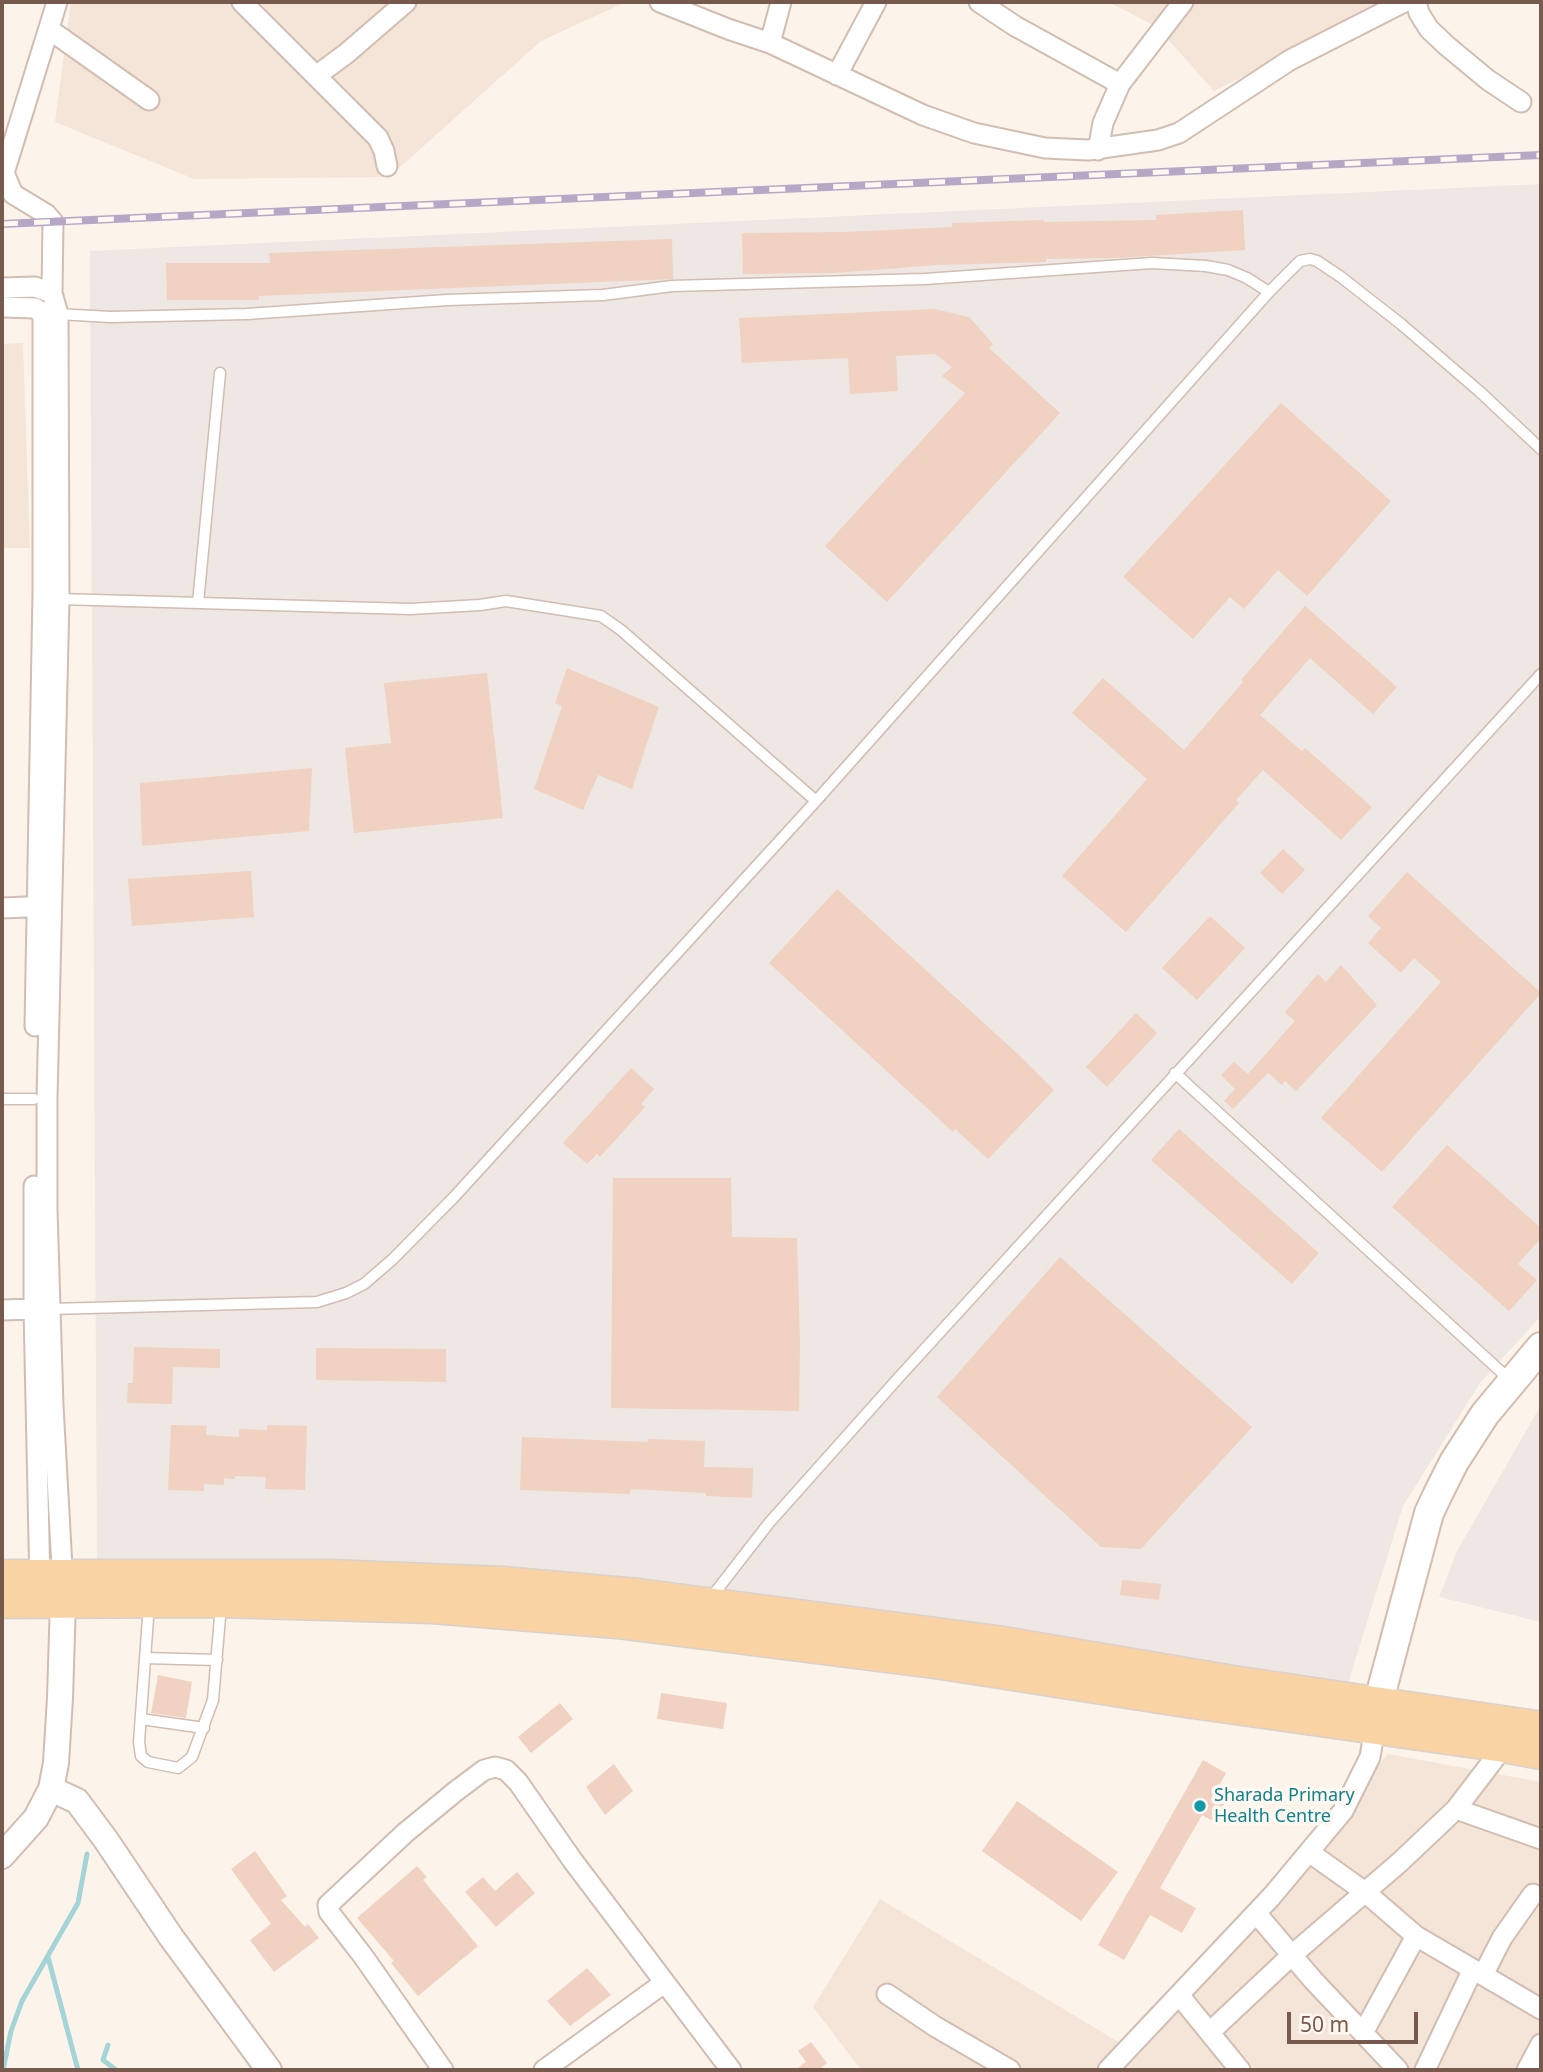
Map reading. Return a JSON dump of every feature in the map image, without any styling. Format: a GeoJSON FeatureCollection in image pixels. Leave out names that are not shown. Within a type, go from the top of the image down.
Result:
{"type":"FeatureCollection","features":[{"type":"Feature","properties":{"kind":"main road"},"geometry":{"type":"LineString","coordinates":[[1376,1716],[1433,1504],[1461,1450],[1511,1381],[1541,1347]]}},
{"type":"Feature","properties":{"kind":"main road"},"geometry":{"type":"LineString","coordinates":[[2,1576],[149,1600],[445,1608],[690,1629],[1376,1716],[1541,1728]]}},
{"type":"Feature","properties":{"kind":"main road"},"geometry":{"type":"LineString","coordinates":[[2,1602],[71,1588],[178,1577],[329,1576],[502,1583],[708,1602],[998,1642],[1221,1680],[1541,1753]]}},
{"type":"Feature","properties":{"kind":"street"},"geometry":{"type":"LineString","coordinates":[[57,2],[5,173],[13,194],[46,214],[53,222],[52,293],[58,314],[59,599],[34,1100],[42,1309],[58,1508],[71,1588],[55,1763],[64,1795],[106,1840],[171,1937],[269,2070]]}},
{"type":"Feature","properties":{"kind":"street"},"geometry":{"type":"LineString","coordinates":[[242,2],[378,138],[387,166]]}},
{"type":"Feature","properties":{"kind":"street"},"geometry":{"type":"LineString","coordinates":[[660,2],[770,43],[923,115],[974,133],[1045,148],[1098,150],[1158,140],[1179,133],[1290,60],[1404,2]]}},
{"type":"Feature","properties":{"kind":"street"},"geometry":{"type":"LineString","coordinates":[[770,43],[780,2]]}},
{"type":"Feature","properties":{"kind":"street"},"geometry":{"type":"LineString","coordinates":[[837,75],[876,2]]}},
{"type":"Feature","properties":{"kind":"street"},"geometry":{"type":"LineString","coordinates":[[979,2],[1026,33],[1120,84]]}},
{"type":"Feature","properties":{"kind":"street"},"geometry":{"type":"LineString","coordinates":[[1416,2],[1429,29],[1488,80],[1521,102]]}},
{"type":"Feature","properties":{"kind":"street"},"geometry":{"type":"LineString","coordinates":[[1098,150],[1103,123],[1120,84],[1179,3]]}},
{"type":"Feature","properties":{"kind":"street"},"geometry":{"type":"LineString","coordinates":[[316,76],[394,6]]}},
{"type":"Feature","properties":{"kind":"street"},"geometry":{"type":"LineString","coordinates":[[50,30],[149,100]]}},
{"type":"Feature","properties":{"kind":"street"},"geometry":{"type":"LineString","coordinates":[[2,288],[34,287],[52,293]]}},
{"type":"Feature","properties":{"kind":"street"},"geometry":{"type":"LineString","coordinates":[[2,307],[34,307],[41,312],[43,319],[47,1098],[42,1309]]}},
{"type":"Feature","properties":{"kind":"street"},"geometry":{"type":"LineString","coordinates":[[2,908],[44,906]]}},
{"type":"Feature","properties":{"kind":"street"},"geometry":{"type":"LineString","coordinates":[[2,1310],[42,1309]]}},
{"type":"Feature","properties":{"kind":"street"},"geometry":{"type":"LineString","coordinates":[[1108,2070],[1256,1913],[1349,1802],[1370,1757],[1375,1739],[1376,1716]]}},
{"type":"Feature","properties":{"kind":"street"},"geometry":{"type":"LineString","coordinates":[[1210,2032],[1456,1809],[1504,1746]]}},
{"type":"Feature","properties":{"kind":"street"},"geometry":{"type":"LineString","coordinates":[[443,2070],[329,1912],[328,1905],[405,1833],[471,1778],[484,1770],[501,1768],[512,1774],[664,1983],[731,2070]]}},
{"type":"Feature","properties":{"kind":"street"},"geometry":{"type":"LineString","coordinates":[[2,1856],[36,1818],[64,1795]]}},
{"type":"Feature","properties":{"kind":"street"},"geometry":{"type":"LineString","coordinates":[[1456,1809],[1541,1839]]}},
{"type":"Feature","properties":{"kind":"street"},"geometry":{"type":"LineString","coordinates":[[1309,1852],[1365,1892],[1416,1936],[1541,2009]]}},
{"type":"Feature","properties":{"kind":"street"},"geometry":{"type":"LineString","coordinates":[[1425,2070],[1478,1972],[1533,1894]]}},
{"type":"Feature","properties":{"kind":"street"},"geometry":{"type":"LineString","coordinates":[[1256,1913],[1363,2033],[1384,2061],[1398,2070]]}},
{"type":"Feature","properties":{"kind":"street"},"geometry":{"type":"LineString","coordinates":[[1363,2033],[1416,1936]]}},
{"type":"Feature","properties":{"kind":"street"},"geometry":{"type":"LineString","coordinates":[[544,2070],[664,1983]]}},
{"type":"Feature","properties":{"kind":"street"},"geometry":{"type":"LineString","coordinates":[[887,1994],[936,2027],[1010,2070]]}},
{"type":"Feature","properties":{"kind":"street"},"geometry":{"type":"LineString","coordinates":[[1179,1995],[1240,2070]]}},
{"type":"Feature","properties":{"kind":"street"},"geometry":{"type":"LineString","coordinates":[[1527,2070],[1541,2044]]}},
{"type":"Feature","properties":{"kind":"lane"},"geometry":{"type":"LineString","coordinates":[[42,1309],[317,1302],[339,1296],[364,1284],[393,1259],[455,1196],[816,801],[1269,292],[1300,261],[1317,261],[1401,324],[1541,449]]}},
{"type":"Feature","properties":{"kind":"lane"},"geometry":{"type":"LineString","coordinates":[[58,314],[110,317],[247,314],[447,300],[603,295],[672,286],[925,279],[1152,263],[1228,270],[1269,292]]}},
{"type":"Feature","properties":{"kind":"lane"},"geometry":{"type":"LineString","coordinates":[[198,603],[220,373]]}},
{"type":"Feature","properties":{"kind":"lane"},"geometry":{"type":"LineString","coordinates":[[59,599],[410,608],[506,601],[601,617],[621,630],[816,801]]}},
{"type":"Feature","properties":{"kind":"lane"},"geometry":{"type":"LineString","coordinates":[[708,1602],[769,1523],[1175,1073],[1541,674]]}},
{"type":"Feature","properties":{"kind":"lane"},"geometry":{"type":"LineString","coordinates":[[1175,1073],[1511,1381]]}},
{"type":"Feature","properties":{"kind":"lane"},"geometry":{"type":"LineString","coordinates":[[2,1100],[34,1100]]}},
{"type":"Feature","properties":{"kind":"lane"},"geometry":{"type":"LineString","coordinates":[[149,1600],[139,1742],[141,1755],[148,1762],[178,1768],[192,1757],[213,1700],[221,1601]]}},
{"type":"Feature","properties":{"kind":"lane"},"geometry":{"type":"LineString","coordinates":[[145,1658],[217,1660]]}},
{"type":"Feature","properties":{"kind":"lane"},"geometry":{"type":"LineString","coordinates":[[141,1719],[204,1728]]}},
{"type":"Feature","properties":{"kind":"shaded area"},"geometry":{"type":"Polygon","coordinates":[[[71,2],[626,2],[541,41],[389,177],[194,179],[55,122],[71,2]]]}},
{"type":"Feature","properties":{"kind":"shaded area"},"geometry":{"type":"Polygon","coordinates":[[[1108,2],[1395,2],[1214,91],[1157,27],[1108,2]]]}},
{"type":"Feature","properties":{"kind":"shaded area"},"geometry":{"type":"Polygon","coordinates":[[[1541,184],[1541,1316],[1480,1383],[1403,1506],[1345,1693],[97,1573],[90,251],[1541,184]]]}},
{"type":"Feature","properties":{"kind":"shaded area"},"geometry":{"type":"Polygon","coordinates":[[[23,343],[30,548],[2,548],[2,344],[23,343]]]}},
{"type":"Feature","properties":{"kind":"shaded area"},"geometry":{"type":"Polygon","coordinates":[[[1541,1405],[1541,1622],[1439,1597],[1457,1551],[1541,1405]]]}},
{"type":"Feature","properties":{"kind":"shaded area"},"geometry":{"type":"Polygon","coordinates":[[[1388,1754],[1541,1782],[1541,2070],[861,2070],[813,2007],[880,1899],[1137,2053],[1248,1915],[1388,1754]]]}},
{"type":"Feature","properties":{"kind":"building"},"geometry":{"type":"Polygon","coordinates":[[[1243,210],[1245,250],[1115,258],[1046,259],[1046,262],[938,265],[834,273],[743,274],[742,233],[845,232],[952,227],[952,223],[1044,220],[1156,220],[1156,215],[1243,210]]]}},
{"type":"Feature","properties":{"kind":"building"},"geometry":{"type":"Polygon","coordinates":[[[672,239],[673,279],[259,296],[259,300],[167,300],[166,263],[270,263],[269,253],[672,239]]]}},
{"type":"Feature","properties":{"kind":"building"},"geometry":{"type":"Polygon","coordinates":[[[935,309],[969,317],[993,344],[989,348],[1060,413],[887,602],[825,546],[965,393],[942,376],[952,367],[935,354],[896,356],[898,391],[850,394],[848,358],[742,363],[739,318],[935,309]]]}},
{"type":"Feature","properties":{"kind":"building"},"geometry":{"type":"Polygon","coordinates":[[[1281,403],[1391,501],[1307,596],[1278,570],[1244,609],[1230,597],[1193,639],[1123,577],[1281,403]]]}},
{"type":"Feature","properties":{"kind":"building"},"geometry":{"type":"Polygon","coordinates":[[[1305,606],[1397,687],[1373,714],[1310,658],[1260,715],[1302,751],[1305,748],[1372,807],[1341,840],[1263,770],[1236,800],[1239,803],[1126,932],[1062,876],[1147,779],[1072,713],[1103,678],[1184,750],[1305,606]]]}},
{"type":"Feature","properties":{"kind":"building"},"geometry":{"type":"Polygon","coordinates":[[[567,668],[659,707],[632,789],[598,775],[583,810],[534,789],[562,706],[555,703],[567,668]]]}},
{"type":"Feature","properties":{"kind":"building"},"geometry":{"type":"Polygon","coordinates":[[[487,673],[503,818],[354,833],[345,748],[391,743],[384,683],[487,673]]]}},
{"type":"Feature","properties":{"kind":"building"},"geometry":{"type":"Polygon","coordinates":[[[312,768],[309,831],[142,846],[140,783],[312,768]]]}},
{"type":"Feature","properties":{"kind":"building"},"geometry":{"type":"Polygon","coordinates":[[[1283,849],[1305,870],[1282,894],[1260,873],[1283,849]]]}},
{"type":"Feature","properties":{"kind":"building"},"geometry":{"type":"Polygon","coordinates":[[[251,871],[254,917],[132,926],[128,879],[251,871]]]}},
{"type":"Feature","properties":{"kind":"building"},"geometry":{"type":"Polygon","coordinates":[[[1407,872],[1541,993],[1382,1172],[1321,1118],[1441,982],[1414,958],[1401,973],[1368,943],[1381,928],[1368,916],[1407,872]]]}},
{"type":"Feature","properties":{"kind":"building"},"geometry":{"type":"Polygon","coordinates":[[[837,889],[1054,1090],[988,1159],[955,1129],[953,1132],[769,963],[837,889]]]}},
{"type":"Feature","properties":{"kind":"building"},"geometry":{"type":"Polygon","coordinates":[[[1210,916],[1245,948],[1197,1000],[1162,968],[1210,916]]]}},
{"type":"Feature","properties":{"kind":"building"},"geometry":{"type":"Polygon","coordinates":[[[1341,965],[1377,1005],[1296,1091],[1285,1081],[1282,1085],[1268,1073],[1233,1109],[1224,1101],[1235,1089],[1221,1075],[1234,1062],[1248,1074],[1295,1021],[1285,1012],[1318,974],[1326,982],[1341,965]]]}},
{"type":"Feature","properties":{"kind":"building"},"geometry":{"type":"Polygon","coordinates":[[[1136,1013],[1157,1033],[1107,1087],[1086,1067],[1136,1013]]]}},
{"type":"Feature","properties":{"kind":"building"},"geometry":{"type":"Polygon","coordinates":[[[631,1068],[654,1089],[641,1104],[645,1107],[600,1157],[597,1154],[587,1164],[563,1143],[631,1068]]]}},
{"type":"Feature","properties":{"kind":"building"},"geometry":{"type":"Polygon","coordinates":[[[1179,1129],[1319,1253],[1292,1284],[1151,1160],[1179,1129]]]}},
{"type":"Feature","properties":{"kind":"building"},"geometry":{"type":"Polygon","coordinates":[[[1447,1145],[1541,1228],[1541,1238],[1518,1264],[1537,1280],[1509,1311],[1392,1207],[1447,1145]]]}},
{"type":"Feature","properties":{"kind":"building"},"geometry":{"type":"Polygon","coordinates":[[[613,1178],[731,1178],[732,1237],[797,1238],[799,1411],[611,1408],[613,1178]]]}},
{"type":"Feature","properties":{"kind":"building"},"geometry":{"type":"Polygon","coordinates":[[[1060,1257],[1252,1427],[1141,1549],[1101,1547],[937,1397],[1060,1257]]]}},
{"type":"Feature","properties":{"kind":"building"},"geometry":{"type":"Polygon","coordinates":[[[134,1347],[220,1349],[220,1368],[173,1367],[172,1404],[127,1403],[128,1383],[133,1383],[134,1347]]]}},
{"type":"Feature","properties":{"kind":"building"},"geometry":{"type":"Polygon","coordinates":[[[316,1348],[446,1349],[446,1382],[316,1380],[316,1348]]]}},
{"type":"Feature","properties":{"kind":"building"},"geometry":{"type":"Polygon","coordinates":[[[171,1425],[207,1426],[206,1435],[239,1437],[239,1429],[267,1430],[267,1425],[307,1426],[305,1490],[265,1489],[266,1477],[235,1476],[235,1479],[224,1478],[224,1485],[204,1484],[204,1491],[168,1490],[171,1425]]]}},
{"type":"Feature","properties":{"kind":"building"},"geometry":{"type":"Polygon","coordinates":[[[522,1437],[648,1442],[648,1439],[705,1441],[704,1467],[753,1468],[752,1498],[631,1489],[630,1494],[520,1490],[522,1437]]]}},
{"type":"Feature","properties":{"kind":"building"},"geometry":{"type":"Polygon","coordinates":[[[1122,1580],[1161,1584],[1159,1600],[1120,1595],[1122,1580]]]}},
{"type":"Feature","properties":{"kind":"building"},"geometry":{"type":"Polygon","coordinates":[[[158,1675],[192,1682],[186,1718],[151,1713],[158,1675]]]}},
{"type":"Feature","properties":{"kind":"building"},"geometry":{"type":"Polygon","coordinates":[[[661,1693],[727,1703],[723,1729],[657,1719],[661,1693]]]}},
{"type":"Feature","properties":{"kind":"building"},"geometry":{"type":"Polygon","coordinates":[[[560,1703],[573,1719],[531,1753],[518,1737],[560,1703]]]}},
{"type":"Feature","properties":{"kind":"building"},"geometry":{"type":"Polygon","coordinates":[[[1203,1760],[1226,1773],[1216,1791],[1228,1798],[1215,1822],[1202,1815],[1160,1888],[1196,1908],[1182,1933],[1150,1915],[1124,1960],[1098,1945],[1203,1760]]]}},
{"type":"Feature","properties":{"kind":"building"},"geometry":{"type":"Polygon","coordinates":[[[614,1764],[633,1791],[605,1815],[586,1787],[614,1764]]]}},
{"type":"Feature","properties":{"kind":"building"},"geometry":{"type":"Polygon","coordinates":[[[1017,1801],[1118,1872],[1081,1921],[982,1851],[1017,1801]]]}},
{"type":"Feature","properties":{"kind":"building"},"geometry":{"type":"Polygon","coordinates":[[[255,1851],[287,1896],[281,1900],[305,1927],[308,1924],[319,1938],[274,1972],[250,1940],[271,1924],[231,1869],[255,1851]]]}},
{"type":"Feature","properties":{"kind":"building"},"geometry":{"type":"Polygon","coordinates":[[[417,1866],[427,1877],[423,1880],[478,1946],[418,1996],[391,1963],[394,1961],[357,1918],[417,1866]]]}},
{"type":"Feature","properties":{"kind":"building"},"geometry":{"type":"Polygon","coordinates":[[[517,1872],[535,1893],[496,1927],[465,1892],[483,1877],[495,1891],[517,1872]]]}},
{"type":"Feature","properties":{"kind":"building"},"geometry":{"type":"Polygon","coordinates":[[[587,1968],[611,1995],[570,2026],[547,2001],[587,1968]]]}},
{"type":"Feature","properties":{"kind":"building"},"geometry":{"type":"Polygon","coordinates":[[[811,2042],[827,2063],[818,2070],[795,2070],[806,2062],[798,2051],[811,2042]]]}},
{"type":"Feature","properties":{"kind":"waterway"},"geometry":{"type":"LineString","coordinates":[[3,2070],[11,2031],[22,2001],[78,1903],[87,1854]]}},
{"type":"Feature","properties":{"kind":"waterway"},"geometry":{"type":"LineString","coordinates":[[48,1957],[78,2070]]}},
{"type":"Feature","properties":{"kind":"waterway"},"geometry":{"type":"LineString","coordinates":[[108,2045],[103,2060],[116,2070]]}},
{"type":"Feature","properties":{"kind":"railway"},"geometry":{"type":"LineString","coordinates":[[2,224],[1541,155]]}},
{"type":"Feature","properties":{"kind":"place","name":"Sharada Primary Health Centre"},"geometry":{"type":"Point","coordinates":[1200,1806]}}]}
